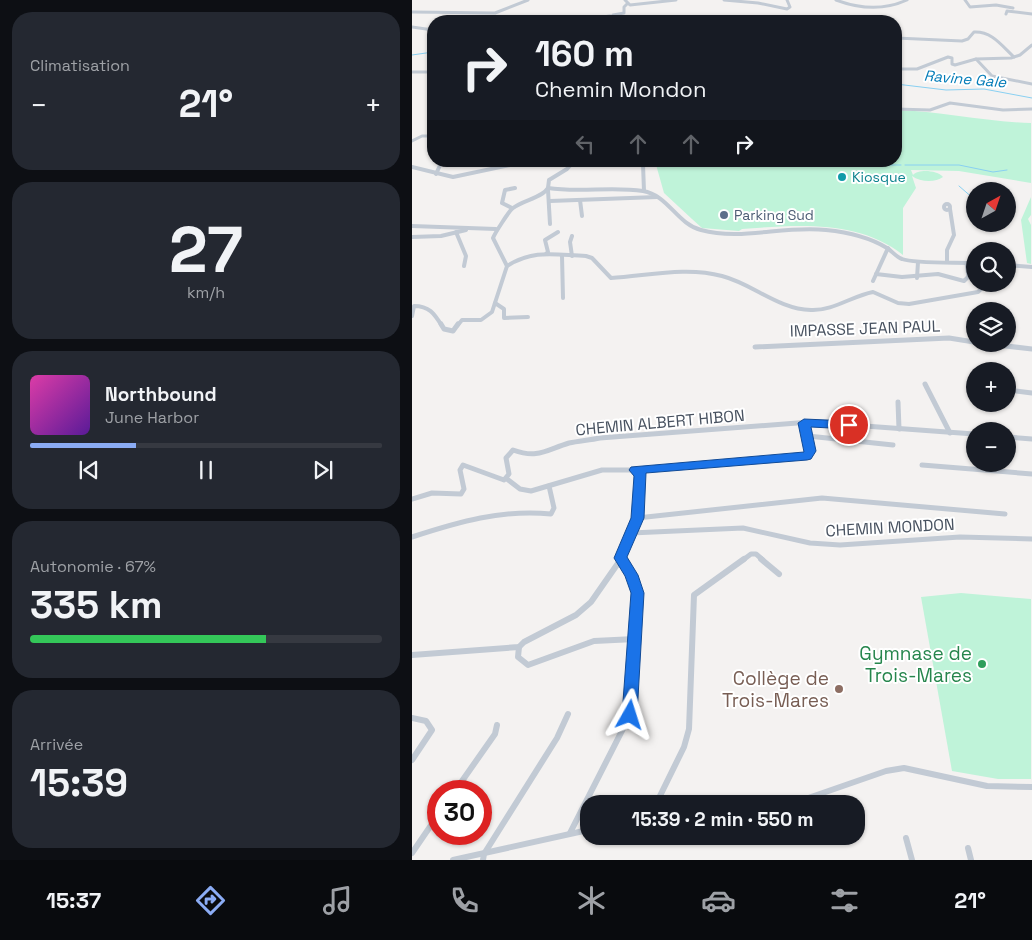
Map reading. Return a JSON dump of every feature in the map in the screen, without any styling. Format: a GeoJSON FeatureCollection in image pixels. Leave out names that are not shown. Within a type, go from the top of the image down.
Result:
{"type":"FeatureCollection","features":[{"type":"Feature","properties":{"kind":"street"},"geometry":{"type":"LineString","coordinates":[[412,12],[495,13],[528,0]]}},
{"type":"Feature","properties":{"kind":"street"},"geometry":{"type":"LineString","coordinates":[[625,0],[628,4]]}},
{"type":"Feature","properties":{"kind":"street"},"geometry":{"type":"LineString","coordinates":[[616,15],[623,14],[624,7],[628,4],[676,0]]}},
{"type":"Feature","properties":{"kind":"street"},"geometry":{"type":"LineString","coordinates":[[724,0],[758,3],[782,9],[790,7],[786,0]]}},
{"type":"Feature","properties":{"kind":"street"},"geometry":{"type":"LineString","coordinates":[[836,0],[855,7],[868,9],[908,0]]}},
{"type":"Feature","properties":{"kind":"street"},"geometry":{"type":"LineString","coordinates":[[965,0],[970,7],[996,5],[1013,8]]}},
{"type":"Feature","properties":{"kind":"street"},"geometry":{"type":"LineString","coordinates":[[1006,14],[1006,11],[1009,11],[1032,14]]}},
{"type":"Feature","properties":{"kind":"street"},"geometry":{"type":"LineString","coordinates":[[412,27],[427,29]]}},
{"type":"Feature","properties":{"kind":"street"},"geometry":{"type":"LineString","coordinates":[[902,38],[962,41],[968,39],[972,32],[982,31],[988,33],[1014,57]]}},
{"type":"Feature","properties":{"kind":"street"},"geometry":{"type":"LineString","coordinates":[[902,70],[925,69],[947,57],[952,58],[952,64],[955,65],[976,59],[1014,57],[1020,55],[1032,44]]}},
{"type":"Feature","properties":{"kind":"street"},"geometry":{"type":"LineString","coordinates":[[976,59],[989,74],[1032,84]]}},
{"type":"Feature","properties":{"kind":"street"},"geometry":{"type":"LineString","coordinates":[[412,72],[427,72]]}},
{"type":"Feature","properties":{"kind":"street"},"geometry":{"type":"LineString","coordinates":[[902,108],[930,110],[954,103],[1003,110],[1032,109]]}},
{"type":"Feature","properties":{"kind":"street"},"geometry":{"type":"LineString","coordinates":[[412,141],[422,136],[427,136]]}},
{"type":"Feature","properties":{"kind":"street"},"geometry":{"type":"LineString","coordinates":[[412,167],[436,174],[458,177],[502,167]]}},
{"type":"Feature","properties":{"kind":"street"},"geometry":{"type":"LineString","coordinates":[[436,174],[439,167]]}},
{"type":"Feature","properties":{"kind":"street"},"geometry":{"type":"LineString","coordinates":[[550,224],[549,180],[569,167]]}},
{"type":"Feature","properties":{"kind":"street"},"geometry":{"type":"LineString","coordinates":[[643,167],[644,191]]}},
{"type":"Feature","properties":{"kind":"street"},"geometry":{"type":"LineString","coordinates":[[512,208],[502,203],[505,190],[515,188]]}},
{"type":"Feature","properties":{"kind":"street"},"geometry":{"type":"LineString","coordinates":[[507,266],[493,238],[496,229],[504,222],[512,208],[548,189],[644,191],[659,196],[698,230],[744,234],[804,228],[852,235],[871,240],[888,248],[899,258],[918,262],[966,263]]}},
{"type":"Feature","properties":{"kind":"street"},"geometry":{"type":"LineString","coordinates":[[550,201],[659,196]]}},
{"type":"Feature","properties":{"kind":"street"},"geometry":{"type":"LineString","coordinates":[[580,200],[582,216]]}},
{"type":"Feature","properties":{"kind":"street"},"geometry":{"type":"LineString","coordinates":[[947,262],[947,250],[954,235],[950,210]]}},
{"type":"Feature","properties":{"kind":"street"},"geometry":{"type":"LineString","coordinates":[[412,226],[496,229]]}},
{"type":"Feature","properties":{"kind":"street"},"geometry":{"type":"LineString","coordinates":[[412,238],[471,228]]}},
{"type":"Feature","properties":{"kind":"street"},"geometry":{"type":"LineString","coordinates":[[456,232],[466,256],[464,266]]}},
{"type":"Feature","properties":{"kind":"street"},"geometry":{"type":"LineString","coordinates":[[546,254],[548,252],[545,240],[558,232]]}},
{"type":"Feature","properties":{"kind":"street"},"geometry":{"type":"LineString","coordinates":[[572,236],[570,242],[572,256]]}},
{"type":"Feature","properties":{"kind":"street"},"geometry":{"type":"LineString","coordinates":[[873,281],[888,248]]}},
{"type":"Feature","properties":{"kind":"street"},"geometry":{"type":"LineString","coordinates":[[412,316],[414,306],[425,306],[435,314],[444,329],[453,331],[462,320],[475,321],[486,318],[499,294],[501,275],[507,266],[528,255],[546,254],[590,256],[611,278],[687,272],[710,274],[755,290],[780,304],[809,310],[830,308],[873,292],[898,303],[909,304],[978,292]]}},
{"type":"Feature","properties":{"kind":"street"},"geometry":{"type":"LineString","coordinates":[[562,256],[563,298]]}},
{"type":"Feature","properties":{"kind":"street"},"geometry":{"type":"LineString","coordinates":[[918,262],[918,276]]}},
{"type":"Feature","properties":{"kind":"street"},"geometry":{"type":"LineString","coordinates":[[1016,266],[1032,267]]}},
{"type":"Feature","properties":{"kind":"street"},"geometry":{"type":"LineString","coordinates":[[876,274],[906,277],[944,275],[958,281],[966,281]]}},
{"type":"Feature","properties":{"kind":"street"},"geometry":{"type":"LineString","coordinates":[[495,303],[504,309],[504,318],[528,317]]}},
{"type":"Feature","properties":{"kind":"street","name":"IMPASSE JEAN PAUL"},"geometry":{"type":"LineString","coordinates":[[756,347],[804,343],[949,338],[966,341]]}},
{"type":"Feature","properties":{"kind":"street"},"geometry":{"type":"LineString","coordinates":[[1016,347],[1032,349]]}},
{"type":"Feature","properties":{"kind":"street"},"geometry":{"type":"LineString","coordinates":[[925,384],[950,433]]}},
{"type":"Feature","properties":{"kind":"street"},"geometry":{"type":"LineString","coordinates":[[1016,391],[1032,393]]}},
{"type":"Feature","properties":{"kind":"street"},"geometry":{"type":"LineString","coordinates":[[898,402],[899,429]]}},
{"type":"Feature","properties":{"kind":"street"},"geometry":{"type":"LineString","coordinates":[[412,499],[432,493],[461,494],[464,489],[460,470],[463,465],[500,479],[507,479],[520,489],[527,491],[602,470],[635,470],[810,454],[804,423]]}},
{"type":"Feature","properties":{"kind":"street","name":"CHEMIN ALBERT HIBON"},"geometry":{"type":"LineString","coordinates":[[507,479],[509,474],[506,458],[513,450],[531,455],[584,440],[804,423],[966,434]]}},
{"type":"Feature","properties":{"kind":"street"},"geometry":{"type":"LineString","coordinates":[[808,436],[893,445]]}},
{"type":"Feature","properties":{"kind":"street"},"geometry":{"type":"LineString","coordinates":[[1016,438],[1032,439]]}},
{"type":"Feature","properties":{"kind":"street"},"geometry":{"type":"LineString","coordinates":[[922,465],[1032,474]]}},
{"type":"Feature","properties":{"kind":"street"},"geometry":{"type":"LineString","coordinates":[[412,655],[519,646],[584,609],[610,576],[621,558],[638,518],[640,474],[635,470]]}},
{"type":"Feature","properties":{"kind":"street"},"geometry":{"type":"LineString","coordinates":[[412,537],[476,516],[508,511],[551,514],[554,511],[549,486]]}},
{"type":"Feature","properties":{"kind":"street"},"geometry":{"type":"LineString","coordinates":[[638,518],[822,498],[1005,514]]}},
{"type":"Feature","properties":{"kind":"street","name":"CHEMIN MONDON"},"geometry":{"type":"LineString","coordinates":[[631,533],[743,528],[810,543],[840,545],[960,537],[1032,539]]}},
{"type":"Feature","properties":{"kind":"street"},"geometry":{"type":"LineString","coordinates":[[660,795],[684,747],[689,729],[694,595],[751,554],[756,554],[779,574]]}},
{"type":"Feature","properties":{"kind":"street"},"geometry":{"type":"LineString","coordinates":[[570,833],[630,715],[637,593],[631,575],[621,558]]}},
{"type":"Feature","properties":{"kind":"street"},"geometry":{"type":"LineString","coordinates":[[519,646],[518,657],[524,664],[528,665],[594,641],[635,639]]}},
{"type":"Feature","properties":{"kind":"street"},"geometry":{"type":"LineString","coordinates":[[483,857],[557,738],[568,714]]}},
{"type":"Feature","properties":{"kind":"street"},"geometry":{"type":"LineString","coordinates":[[412,718],[426,721],[432,730],[430,736],[412,760]]}},
{"type":"Feature","properties":{"kind":"street"},"geometry":{"type":"LineString","coordinates":[[463,780],[495,734],[497,725]]}},
{"type":"Feature","properties":{"kind":"street"},"geometry":{"type":"LineString","coordinates":[[817,795],[886,771],[904,768],[987,786],[1032,787]]}},
{"type":"Feature","properties":{"kind":"street"},"geometry":{"type":"LineString","coordinates":[[412,852],[427,831]]}},
{"type":"Feature","properties":{"kind":"street"},"geometry":{"type":"LineString","coordinates":[[453,860],[483,857],[580,831]]}},
{"type":"Feature","properties":{"kind":"street"},"geometry":{"type":"LineString","coordinates":[[906,838],[912,860]]}},
{"type":"Feature","properties":{"kind":"street"},"geometry":{"type":"LineString","coordinates":[[968,848],[971,860]]}},
{"type":"Feature","properties":{"kind":"green space"},"geometry":{"type":"Polygon","coordinates":[[[902,110],[1031,123],[1031,183],[959,171],[911,170],[913,175],[928,171],[943,177],[928,181],[919,180],[912,176],[916,188],[903,208],[903,255],[885,243],[866,235],[826,227],[784,226],[742,229],[739,231],[702,228],[664,193],[657,167],[902,167],[902,110]]]}},
{"type":"Feature","properties":{"kind":"green space"},"geometry":{"type":"Polygon","coordinates":[[[1031,197],[1031,215],[1028,219],[1031,225],[1031,264],[1027,263],[1021,220],[1031,197]]]}},
{"type":"Feature","properties":{"kind":"green space","name":"Gymnase de Trois-Mares"},"geometry":{"type":"Polygon","coordinates":[[[961,593],[1031,599],[1031,779],[998,779],[952,771],[921,597],[961,593]]]}},
{"type":"Feature","properties":{"kind":"waterway","name":"Ravine Gale"},"geometry":{"type":"LineString","coordinates":[[412,55],[427,53]]}},
{"type":"Feature","properties":{"kind":"waterway","name":"Ravine Gale"},"geometry":{"type":"LineString","coordinates":[[902,85],[946,90],[984,89],[1032,98]]}},
{"type":"Feature","properties":{"kind":"waterway"},"geometry":{"type":"LineString","coordinates":[[905,165],[959,165],[993,172],[1007,170]]}},
{"type":"Feature","properties":{"kind":"waterway"},"geometry":{"type":"LineString","coordinates":[[959,186],[966,192]]}},
{"type":"Feature","properties":{"kind":"place","name":"Kiosque"},"geometry":{"type":"Point","coordinates":[842,177]}},
{"type":"Feature","properties":{"kind":"place","name":"Parking Sud"},"geometry":{"type":"Point","coordinates":[724,215]}},
{"type":"Feature","properties":{"kind":"place","name":"Gymnase de Trois-Mares"},"geometry":{"type":"Point","coordinates":[982,664]}},
{"type":"Feature","properties":{"kind":"place","name":"Collège de Trois-Mares"},"geometry":{"type":"Point","coordinates":[839,689]}},
{"type":"Feature","properties":{"kind":"route"},"geometry":{"type":"LineString","coordinates":[[630,715],[637,593],[631,575],[621,558],[638,518],[640,474],[635,470],[807,456],[810,454],[810,451],[804,423],[816,422],[849,425]]}}]}
